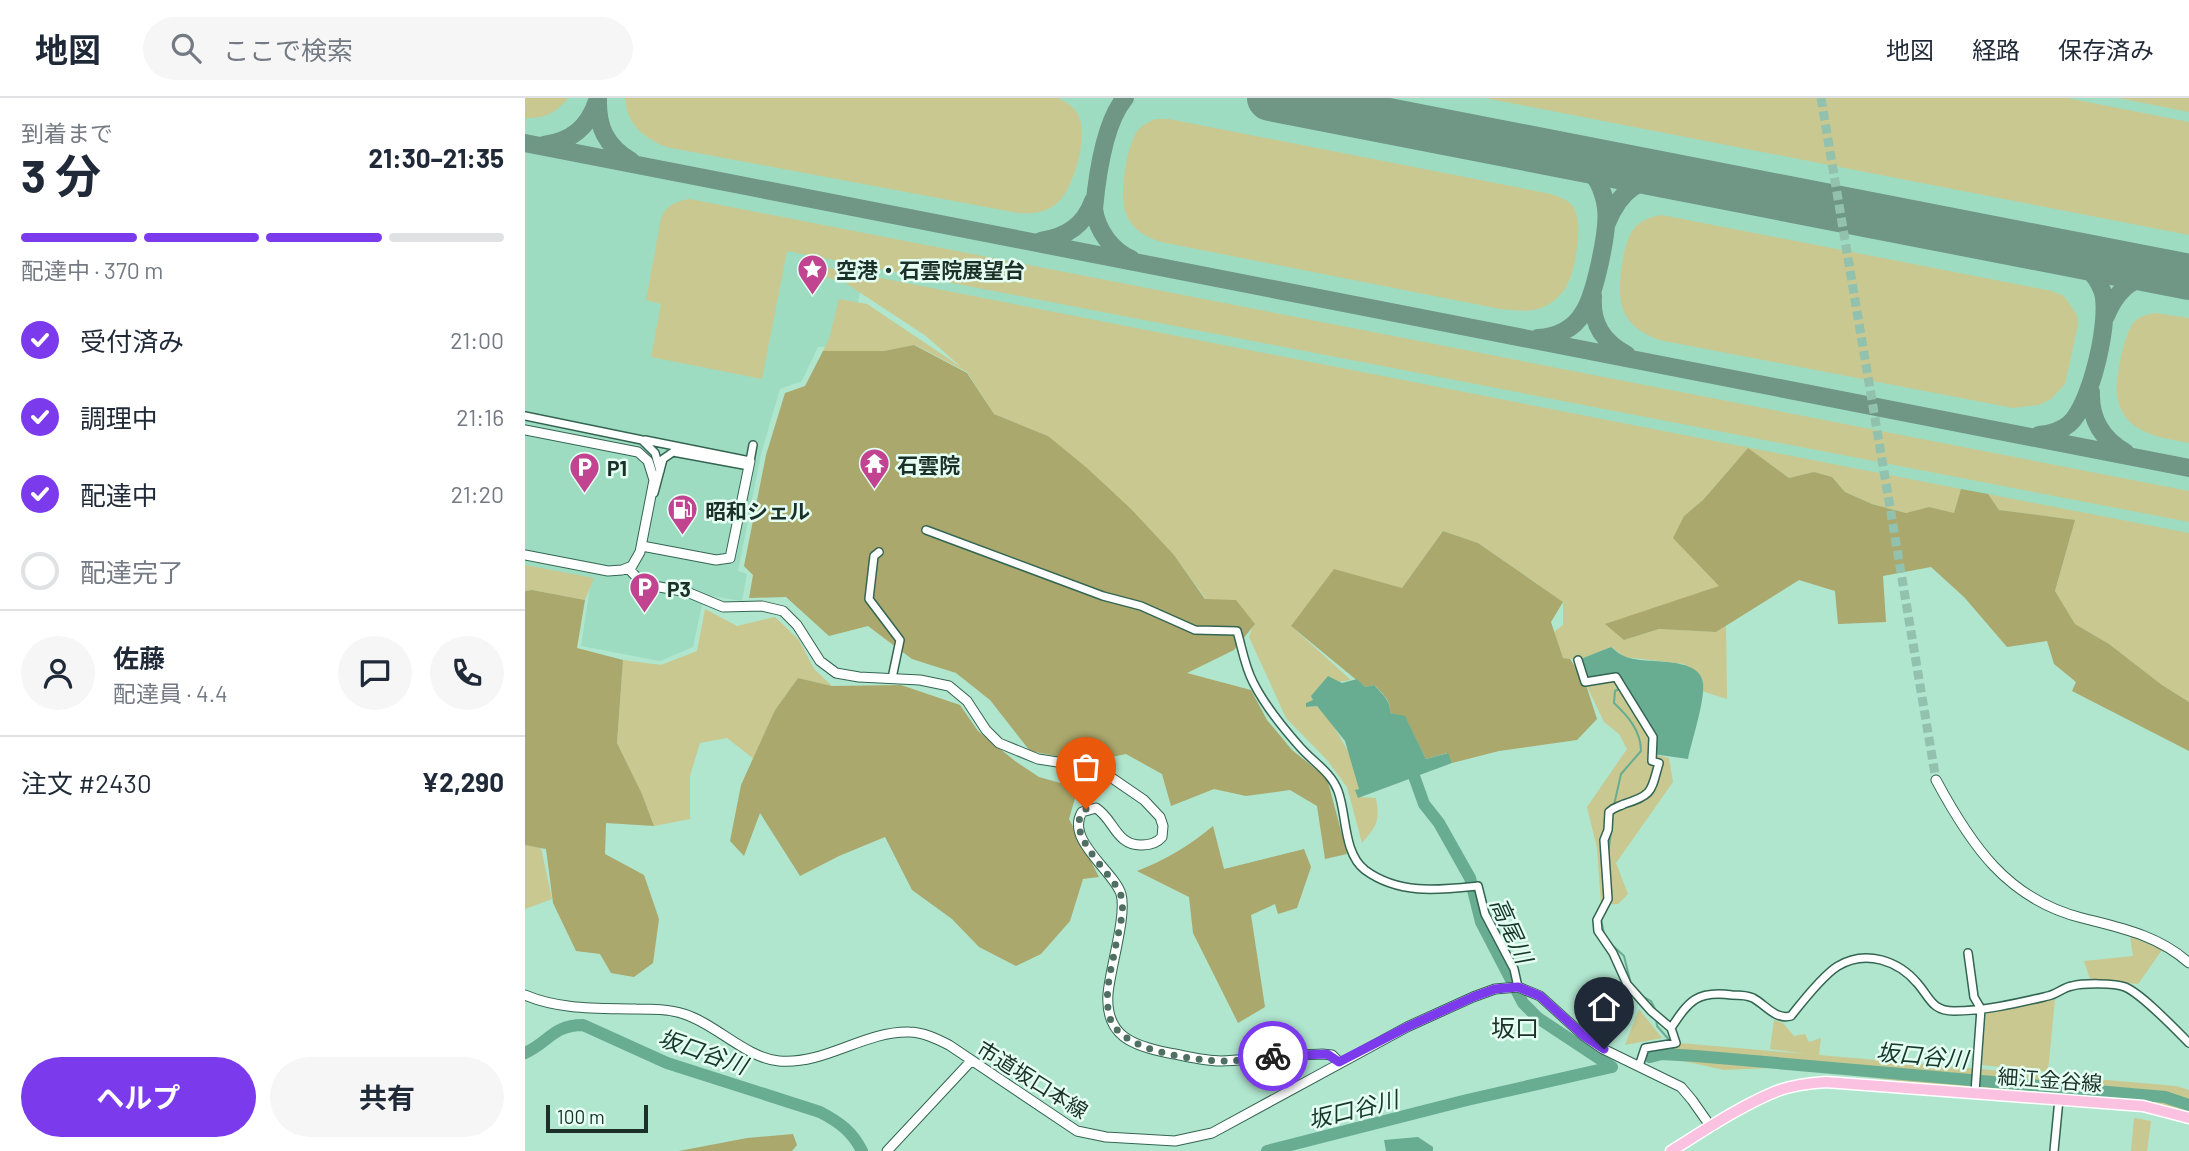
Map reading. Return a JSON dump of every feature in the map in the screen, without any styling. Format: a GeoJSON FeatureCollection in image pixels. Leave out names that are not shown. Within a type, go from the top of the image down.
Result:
{"type":"FeatureCollection","features":[{"type":"Feature","properties":{"kind":"main road","name":"細江金谷線"},"geometry":{"type":"LineString","coordinates":[[1671,1151],[1778,1090],[1805,1083],[1976,1089],[2143,1106],[2189,1118]]}},
{"type":"Feature","properties":{"kind":"street"},"geometry":{"type":"LineString","coordinates":[[525,416],[749,464]]}},
{"type":"Feature","properties":{"kind":"street"},"geometry":{"type":"LineString","coordinates":[[525,430],[638,452],[648,461],[653,473],[642,546],[636,562],[628,568],[607,571],[525,555]]}},
{"type":"Feature","properties":{"kind":"street"},"geometry":{"type":"LineString","coordinates":[[635,438],[652,448],[658,458],[660,471]]}},
{"type":"Feature","properties":{"kind":"street"},"geometry":{"type":"LineString","coordinates":[[642,546],[716,560],[730,558],[753,445]]}},
{"type":"Feature","properties":{"kind":"street"},"geometry":{"type":"LineString","coordinates":[[638,515],[646,512],[658,484],[663,459],[673,452],[749,464]]}},
{"type":"Feature","properties":{"kind":"street"},"geometry":{"type":"LineString","coordinates":[[926,530],[1103,596],[1141,606],[1195,630],[1237,631],[1253,682],[1283,728],[1306,754],[1329,774],[1338,790],[1353,856],[1361,868],[1376,878],[1403,888],[1425,890],[1478,886],[1485,914],[1514,969],[1518,987],[1540,996],[1584,1036],[1604,1049],[1681,1087],[1710,1127]]}},
{"type":"Feature","properties":{"kind":"street"},"geometry":{"type":"LineString","coordinates":[[879,552],[874,556],[869,599],[900,640],[892,678]]}},
{"type":"Feature","properties":{"kind":"street"},"geometry":{"type":"LineString","coordinates":[[628,568],[643,583],[687,592],[723,607],[762,606],[783,611],[791,617],[827,668],[846,676],[932,681],[949,686],[967,701],[986,730],[999,743],[1028,756],[1090,767],[1144,800],[1160,817],[1163,826],[1159,841],[1147,845],[1129,843],[1120,837],[1096,808],[1082,811],[1079,821],[1082,835],[1093,857],[1121,895],[1121,917],[1107,1002],[1113,1025],[1122,1036],[1147,1048],[1213,1060],[1322,1054],[1332,1055],[1339,1062]]}},
{"type":"Feature","properties":{"kind":"street"},"geometry":{"type":"LineString","coordinates":[[1578,660],[1585,682],[1616,677],[1653,737],[1652,761],[1659,762],[1651,789],[1645,798],[1613,808],[1609,812],[1608,830],[1604,840],[1608,899],[1597,920],[1598,930],[1613,953],[1627,984],[1671,1028]]}},
{"type":"Feature","properties":{"kind":"street"},"geometry":{"type":"LineString","coordinates":[[1936,780],[1966,832],[1983,855],[2022,893],[2079,918],[2119,926],[2153,939],[2176,951],[2189,962]]}},
{"type":"Feature","properties":{"kind":"street"},"geometry":{"type":"LineString","coordinates":[[1968,953],[1973,998],[1981,1009],[1976,1089]]}},
{"type":"Feature","properties":{"kind":"street"},"geometry":{"type":"LineString","coordinates":[[1639,1066],[1645,1048],[1671,1044],[1671,1028],[1690,1002],[1697,997],[1714,992],[1751,997],[1778,1016],[1791,1016],[1838,966],[1871,958],[1887,960],[1901,968],[1920,985],[1928,1000],[1937,1009],[1951,1011],[1981,1009],[2052,995],[2071,986],[2124,986],[2165,1019],[2189,1043]]}},
{"type":"Feature","properties":{"kind":"street","name":"市道坂口本線"},"geometry":{"type":"LineString","coordinates":[[525,995],[557,1005],[683,1013],[707,1024],[756,1054],[776,1061],[796,1062],[816,1058],[884,1034],[910,1031],[949,1045],[1077,1131],[1106,1137],[1175,1141],[1212,1133],[1407,1027],[1495,989],[1518,987]]}},
{"type":"Feature","properties":{"kind":"street"},"geometry":{"type":"LineString","coordinates":[[887,1151],[971,1061]]}},
{"type":"Feature","properties":{"kind":"street"},"geometry":{"type":"LineString","coordinates":[[2054,1151],[2059,1099]]}},
{"type":"Feature","properties":{"kind":"shaded area"},"geometry":{"type":"Polygon","coordinates":[[[525,98],[2132,98],[2189,109],[2189,554],[860,291],[850,346],[818,347],[802,381],[780,389],[761,454],[738,571],[747,574],[742,601],[704,595],[693,647],[660,661],[581,646],[591,581],[525,586],[525,98]]]}},
{"type":"Feature","properties":{"kind":"shaded area"},"geometry":{"type":"Polygon","coordinates":[[[525,98],[568,98],[544,116],[525,118],[525,98]]]}},
{"type":"Feature","properties":{"kind":"shaded area"},"geometry":{"type":"Polygon","coordinates":[[[625,98],[1058,98],[1077,112],[1082,140],[1073,178],[1062,199],[1042,211],[1018,213],[666,147],[638,129],[629,116],[625,98]]]}},
{"type":"Feature","properties":{"kind":"shaded area"},"geometry":{"type":"Polygon","coordinates":[[[1485,98],[2067,98],[2189,122],[2189,235],[1485,98]]]}},
{"type":"Feature","properties":{"kind":"shaded area"},"geometry":{"type":"Polygon","coordinates":[[[2118,98],[2189,98],[2189,112],[2118,98]]]}},
{"type":"Feature","properties":{"kind":"shaded area"},"geometry":{"type":"Polygon","coordinates":[[[1156,119],[1169,119],[1558,196],[1574,208],[1577,215],[1577,249],[1569,282],[1558,297],[1539,309],[1500,309],[1161,242],[1141,233],[1133,226],[1124,208],[1123,198],[1125,173],[1134,138],[1142,126],[1156,119]]]}},
{"type":"Feature","properties":{"kind":"shaded area"},"geometry":{"type":"Polygon","coordinates":[[[690,199],[2189,491],[2189,522],[787,251],[762,379],[651,357],[661,304],[646,300],[661,218],[673,204],[690,199]]]}},
{"type":"Feature","properties":{"kind":"shaded area"},"geometry":{"type":"Polygon","coordinates":[[[1662,215],[2052,291],[2064,296],[2077,315],[2078,325],[2065,384],[2051,399],[2039,405],[2013,408],[1659,340],[1643,332],[1629,320],[1621,301],[1620,280],[1623,257],[1633,230],[1646,220],[1662,215]]]}},
{"type":"Feature","properties":{"kind":"shaded area"},"geometry":{"type":"Polygon","coordinates":[[[814,265],[1961,489],[1954,514],[1929,507],[1906,513],[1872,504],[1845,492],[1832,477],[1814,472],[1789,478],[1748,448],[1703,500],[1684,516],[1719,586],[1624,640],[1659,629],[1716,632],[1726,626],[1727,699],[1702,691],[1703,683],[1684,664],[1625,657],[1611,647],[1578,660],[1563,658],[1554,632],[1563,625],[1563,602],[1478,543],[1443,531],[1402,588],[1291,626],[1351,680],[1337,682],[1313,701],[1306,703],[1307,707],[1317,706],[1332,724],[1346,748],[1357,774],[1358,797],[1376,798],[1376,823],[1362,843],[1347,787],[1328,761],[1286,718],[1249,637],[1254,623],[1206,599],[1174,555],[1048,436],[994,414],[967,372],[915,345],[884,351],[823,351],[829,339],[839,299],[867,304],[961,367],[926,336],[844,282],[814,272],[814,265]]]}},
{"type":"Feature","properties":{"kind":"shaded area"},"geometry":{"type":"Polygon","coordinates":[[[2155,313],[2189,318],[2189,443],[2141,430],[2128,420],[2118,402],[2117,379],[2127,335],[2135,321],[2155,313]]]}},
{"type":"Feature","properties":{"kind":"shaded area"},"geometry":{"type":"Polygon","coordinates":[[[914,345],[967,373],[994,414],[1048,436],[1087,468],[1131,509],[1174,555],[1205,599],[1236,600],[1255,624],[1234,650],[1187,673],[1251,690],[1267,720],[1292,750],[1327,778],[1347,854],[1325,859],[1317,806],[1290,790],[1246,796],[1214,789],[1171,806],[1162,774],[1126,754],[1087,762],[1030,751],[990,700],[956,673],[912,659],[868,626],[829,636],[786,597],[749,598],[753,575],[744,566],[766,455],[785,393],[805,386],[823,351],[884,351],[914,345]]]}},
{"type":"Feature","properties":{"kind":"shaded area"},"geometry":{"type":"Polygon","coordinates":[[[1748,448],[1789,478],[1814,472],[1832,477],[1845,492],[1872,504],[1906,513],[1929,507],[1954,513],[1961,489],[1988,494],[1999,510],[2075,520],[2055,591],[2075,624],[2109,644],[2189,702],[2189,751],[2072,691],[2076,682],[2054,664],[2047,641],[2007,647],[1964,597],[1931,567],[1883,576],[1886,622],[1838,624],[1835,591],[1799,580],[1716,632],[1659,629],[1624,640],[1605,624],[1719,586],[1673,538],[1684,516],[1703,500],[1748,448]]]}},
{"type":"Feature","properties":{"kind":"shaded area"},"geometry":{"type":"Polygon","coordinates":[[[1988,494],[2189,533],[2189,702],[2109,644],[2075,624],[2055,591],[2075,520],[1999,510],[1988,494]]]}},
{"type":"Feature","properties":{"kind":"shaded area"},"geometry":{"type":"Polygon","coordinates":[[[1443,531],[1478,543],[1563,602],[1551,622],[1563,658],[1570,659],[1585,682],[1597,719],[1577,740],[1499,751],[1452,763],[1447,753],[1426,759],[1405,717],[1390,713],[1388,701],[1374,685],[1365,687],[1291,626],[1334,569],[1402,588],[1443,531]]]}},
{"type":"Feature","properties":{"kind":"shaded area"},"geometry":{"type":"Polygon","coordinates":[[[525,565],[594,578],[585,600],[525,591],[525,565]]]}},
{"type":"Feature","properties":{"kind":"shaded area"},"geometry":{"type":"Polygon","coordinates":[[[525,591],[585,600],[577,648],[623,660],[617,743],[654,826],[606,823],[605,854],[644,875],[659,919],[653,963],[634,977],[611,973],[600,954],[576,951],[553,903],[546,849],[525,845],[525,591]]]}},
{"type":"Feature","properties":{"kind":"shaded area"},"geometry":{"type":"Polygon","coordinates":[[[705,609],[737,626],[775,617],[799,640],[814,669],[832,686],[798,678],[775,710],[754,759],[727,738],[700,743],[690,776],[690,819],[654,826],[617,743],[623,660],[661,665],[697,651],[705,609]]]}},
{"type":"Feature","properties":{"kind":"shaded area"},"geometry":{"type":"Polygon","coordinates":[[[1611,647],[1627,657],[1684,665],[1700,674],[1703,683],[1702,700],[1688,759],[1653,754],[1653,737],[1616,677],[1585,682],[1578,660],[1611,647]]]}},
{"type":"Feature","properties":{"kind":"shaded area"},"geometry":{"type":"Polygon","coordinates":[[[1328,676],[1342,683],[1357,679],[1365,687],[1374,685],[1387,701],[1390,713],[1405,716],[1426,759],[1448,753],[1452,763],[1358,798],[1355,790],[1359,789],[1345,741],[1317,706],[1306,707],[1306,703],[1313,700],[1311,696],[1328,676]]]}},
{"type":"Feature","properties":{"kind":"shaded area"},"geometry":{"type":"Polygon","coordinates":[[[798,678],[832,686],[901,685],[960,705],[978,731],[1015,761],[1039,777],[1078,788],[1069,819],[1099,877],[1083,879],[1070,921],[1041,954],[1016,966],[979,947],[952,919],[912,890],[885,837],[800,876],[760,813],[744,856],[730,841],[741,785],[775,710],[798,678]]]}},
{"type":"Feature","properties":{"kind":"shaded area"},"geometry":{"type":"Polygon","coordinates":[[[1619,681],[1639,711],[1653,754],[1669,758],[1673,782],[1616,863],[1628,894],[1618,904],[1601,905],[1597,848],[1587,807],[1627,749],[1619,734],[1604,722],[1585,682],[1619,681]]]}},
{"type":"Feature","properties":{"kind":"shaded area"},"geometry":{"type":"Polygon","coordinates":[[[1213,826],[1224,869],[1304,849],[1311,867],[1297,908],[1278,914],[1275,904],[1251,915],[1265,1007],[1238,1023],[1193,933],[1189,897],[1137,871],[1177,852],[1213,826]]]}},
{"type":"Feature","properties":{"kind":"shaded area"},"geometry":{"type":"Polygon","coordinates":[[[525,845],[541,848],[552,899],[525,909],[525,845]]]}},
{"type":"Feature","properties":{"kind":"shaded area"},"geometry":{"type":"Polygon","coordinates":[[[2130,936],[2162,950],[2138,984],[2090,979],[2084,961],[2133,956],[2130,936]]]}},
{"type":"Feature","properties":{"kind":"shaded area"},"geometry":{"type":"Polygon","coordinates":[[[2055,999],[2048,1072],[1982,1065],[1986,1012],[2055,999]]]}},
{"type":"Feature","properties":{"kind":"shaded area"},"geometry":{"type":"Polygon","coordinates":[[[1639,1009],[1662,1038],[1625,1045],[1639,1009]]]}},
{"type":"Feature","properties":{"kind":"shaded area"},"geometry":{"type":"Polygon","coordinates":[[[1774,1020],[1783,1023],[1794,1036],[1805,1034],[1809,1042],[1821,1038],[1819,1055],[2176,1086],[2189,1090],[2189,1113],[2148,1101],[1958,1088],[1817,1071],[1771,1068],[1724,1070],[1654,1058],[1651,1051],[1680,1043],[1806,1054],[1770,1049],[1774,1020]]]}},
{"type":"Feature","properties":{"kind":"shaded area"},"geometry":{"type":"Polygon","coordinates":[[[2134,1118],[2151,1121],[2147,1151],[2131,1151],[2134,1118]]]}},
{"type":"Feature","properties":{"kind":"shaded area"},"geometry":{"type":"Polygon","coordinates":[[[793,1134],[797,1145],[792,1151],[679,1151],[747,1138],[793,1134]]]}},
{"type":"Feature","properties":{"kind":"shaded area"},"geometry":{"type":"Polygon","coordinates":[[[1418,1137],[1433,1147],[1433,1151],[1386,1151],[1384,1140],[1418,1137]]]}},
{"type":"Feature","properties":{"kind":"waterway"},"geometry":{"type":"LineString","coordinates":[[1614,805],[1621,774],[1641,751],[1633,724],[1614,703],[1615,691],[1619,689]]}},
{"type":"Feature","properties":{"kind":"waterway","name":"高尾川"},"geometry":{"type":"LineString","coordinates":[[1414,776],[1424,804],[1439,823],[1470,878],[1481,922],[1523,1003],[1538,1018],[1612,1067]]}},
{"type":"Feature","properties":{"kind":"waterway"},"geometry":{"type":"LineString","coordinates":[[1608,854],[1611,832]]}},
{"type":"Feature","properties":{"kind":"waterway"},"geometry":{"type":"LineString","coordinates":[[1603,914],[1611,901]]}},
{"type":"Feature","properties":{"kind":"waterway"},"geometry":{"type":"LineString","coordinates":[[1601,919],[1604,934]]}},
{"type":"Feature","properties":{"kind":"waterway"},"geometry":{"type":"LineString","coordinates":[[1611,944],[1624,956],[1631,984]]}},
{"type":"Feature","properties":{"kind":"waterway"},"geometry":{"type":"LineString","coordinates":[[1642,996],[1651,1001],[1655,1009]]}},
{"type":"Feature","properties":{"kind":"waterway"},"geometry":{"type":"LineString","coordinates":[[1656,1018],[1657,1026],[1671,1042]]}},
{"type":"Feature","properties":{"kind":"waterway","name":"坂口谷川"},"geometry":{"type":"LineString","coordinates":[[525,1053],[558,1031],[583,1025],[667,1063],[820,1112],[844,1128],[862,1151]]}},
{"type":"Feature","properties":{"kind":"waterway","name":"坂口谷川"},"geometry":{"type":"LineString","coordinates":[[1673,1047],[1675,1052],[1730,1059]]}},
{"type":"Feature","properties":{"kind":"waterway","name":"坂口谷川"},"geometry":{"type":"LineString","coordinates":[[1650,1057],[1662,1054],[1696,1056],[2165,1097],[2189,1105]]}},
{"type":"Feature","properties":{"kind":"waterway","name":"坂口谷川"},"geometry":{"type":"LineString","coordinates":[[1267,1151],[1467,1100],[1612,1067]]}},
{"type":"Feature","properties":{"kind":"taxiway"},"geometry":{"type":"LineString","coordinates":[[598,98],[599,118],[605,135],[615,149],[631,161]]}},
{"type":"Feature","properties":{"kind":"taxiway"},"geometry":{"type":"LineString","coordinates":[[1125,98],[1107,136],[1094,209],[1106,238],[1117,250],[1131,259]]}},
{"type":"Feature","properties":{"kind":"taxiway"},"geometry":{"type":"LineString","coordinates":[[544,145],[577,132],[589,119],[597,101]]}},
{"type":"Feature","properties":{"kind":"taxiway"},"geometry":{"type":"LineString","coordinates":[[525,143],[2189,468]]}},
{"type":"Feature","properties":{"kind":"taxiway"},"geometry":{"type":"LineString","coordinates":[[1538,338],[1564,331],[1575,324],[1583,313],[1596,277],[1605,231],[1606,205],[1598,182],[1587,168],[1560,154]]}},
{"type":"Feature","properties":{"kind":"taxiway"},"geometry":{"type":"LineString","coordinates":[[1607,223],[1618,202],[1633,187],[1651,179],[1675,177]]}},
{"type":"Feature","properties":{"kind":"taxiway"},"geometry":{"type":"LineString","coordinates":[[1041,241],[1058,237],[1073,229],[1085,217],[1093,201]]}},
{"type":"Feature","properties":{"kind":"taxiway"},"geometry":{"type":"LineString","coordinates":[[2039,435],[2062,429],[2077,414],[2092,380],[2102,339],[2104,302],[2099,283],[2086,267],[2063,252]]}},
{"type":"Feature","properties":{"kind":"taxiway"},"geometry":{"type":"LineString","coordinates":[[2106,316],[2118,295],[2133,282],[2153,275],[2177,275]]}},
{"type":"Feature","properties":{"kind":"taxiway"},"geometry":{"type":"LineString","coordinates":[[1593,296],[1594,315],[1600,331],[1611,344],[1627,355]]}},
{"type":"Feature","properties":{"kind":"taxiway"},"geometry":{"type":"LineString","coordinates":[[2091,392],[2093,411],[2099,427],[2110,441],[2125,452]]}},
{"type":"Feature","properties":{"kind":"runway"},"geometry":{"type":"LineString","coordinates":[[1270,98],[2189,277]]}},
{"type":"Feature","properties":{"kind":"tunnel"},"geometry":{"type":"LineString","coordinates":[[1821,98],[1936,780]]}},
{"type":"Feature","properties":{"kind":"way so far"},"geometry":{"type":"LineString","coordinates":[[1086,809],[1082,811],[1079,821],[1082,835],[1093,857],[1119,890],[1122,902],[1107,1002],[1113,1025],[1129,1041],[1159,1051],[1222,1061],[1273,1056]]}},
{"type":"Feature","properties":{"kind":"place","name":"空港・石雲院展望台"},"geometry":{"type":"Point","coordinates":[813,296]}},
{"type":"Feature","properties":{"kind":"place","name":"石雲院"},"geometry":{"type":"Point","coordinates":[874,491]}},
{"type":"Feature","properties":{"kind":"place","name":"P1"},"geometry":{"type":"Point","coordinates":[584,494]}},
{"type":"Feature","properties":{"kind":"place","name":"昭和シェル"},"geometry":{"type":"Point","coordinates":[682,537]}},
{"type":"Feature","properties":{"kind":"place","name":"P3"},"geometry":{"type":"Point","coordinates":[644,615]}},
{"type":"Feature","properties":{"kind":"district","name":"坂口"},"geometry":{"type":"Point","coordinates":[1515,1027]}},
{"type":"Feature","properties":{"kind":"route"},"geometry":{"type":"LineString","coordinates":[[1273,1056],[1327,1054],[1339,1062],[1473,997],[1495,989],[1518,987],[1540,996],[1584,1036],[1604,1049]]}}]}
